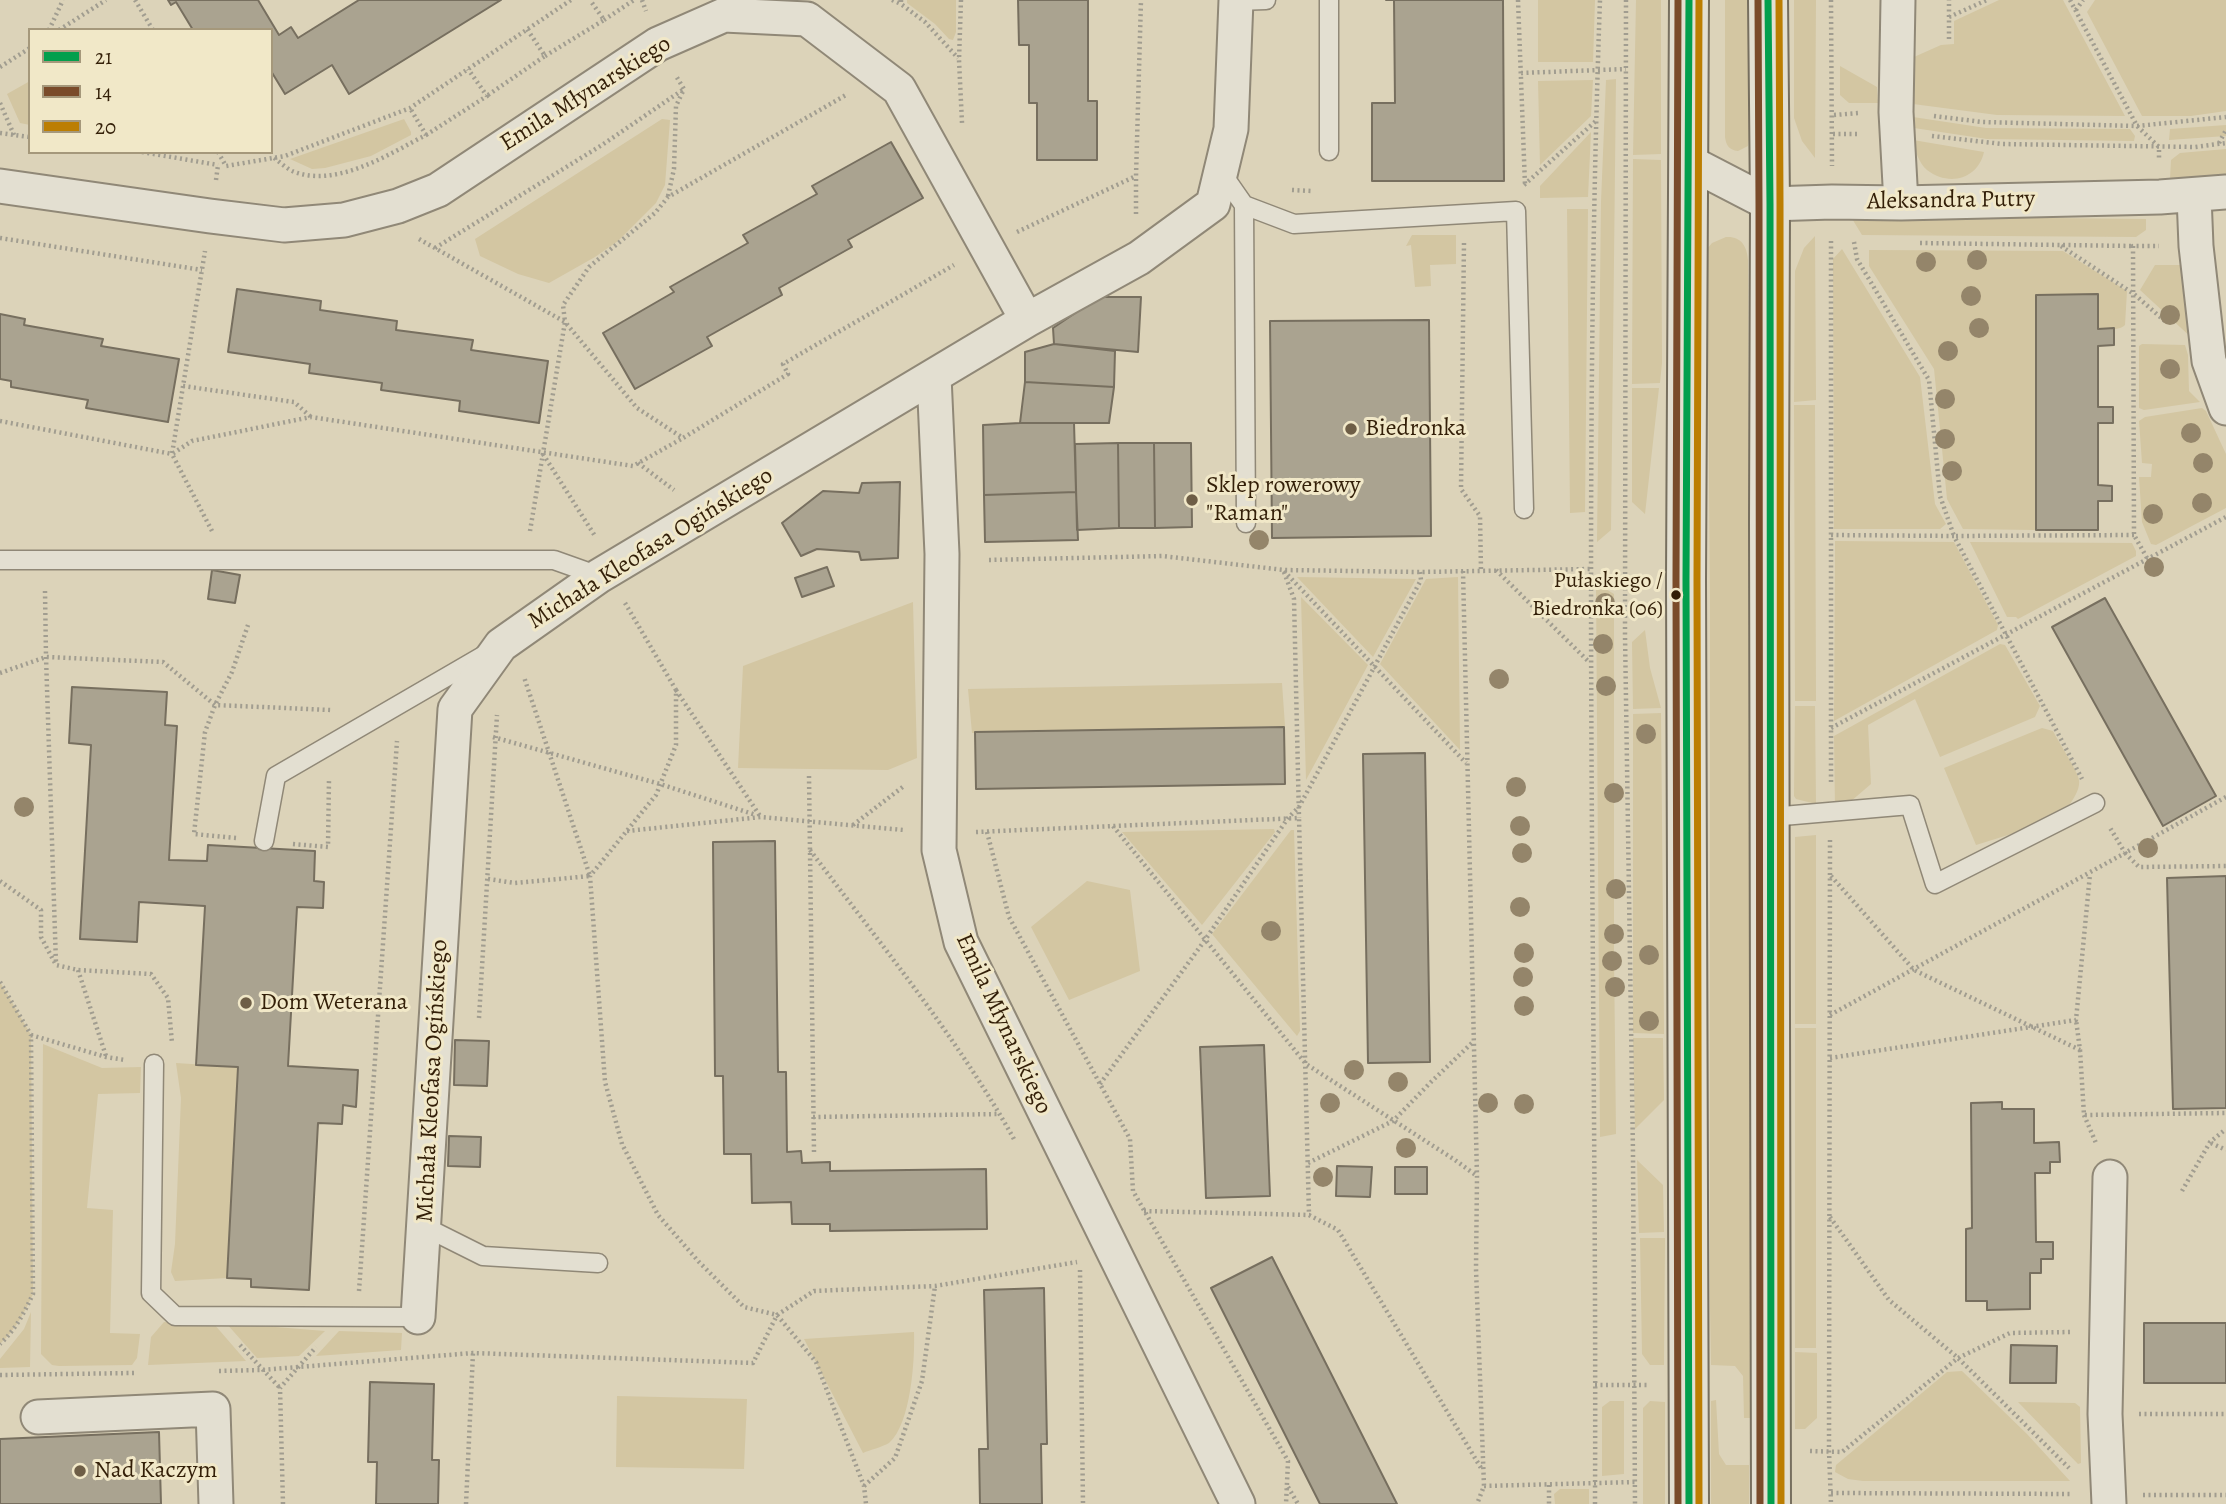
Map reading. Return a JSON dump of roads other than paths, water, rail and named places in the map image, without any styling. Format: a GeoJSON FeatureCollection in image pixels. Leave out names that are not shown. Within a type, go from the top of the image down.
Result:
{"type":"FeatureCollection","features":[{"type":"Feature","properties":{"kind":"main road"},"geometry":{"type":"LineString","coordinates":[[1689,0],[1686,607],[1689,1504]]}},
{"type":"Feature","properties":{"kind":"main road"},"geometry":{"type":"LineString","coordinates":[[1768,0],[1771,1504]]}},
{"type":"Feature","properties":{"kind":"street","name":"Michała Kleofasa Ogińskiego"},"geometry":{"type":"LineString","coordinates":[[418,1317],[455,709],[501,645],[610,586],[934,376],[1027,320],[1139,258],[1213,204],[1231,129],[1246,0]]}},
{"type":"Feature","properties":{"kind":"street"},"geometry":{"type":"LineString","coordinates":[[1898,0],[1897,123],[1901,203]]}},
{"type":"Feature","properties":{"kind":"street","name":"Emila Młynarskiego"},"geometry":{"type":"LineString","coordinates":[[0,186],[284,225],[345,220],[398,206],[438,190],[658,44],[724,15],[807,19],[899,89],[1027,320]]}},
{"type":"Feature","properties":{"kind":"street","name":"Aleksandra Putry"},"geometry":{"type":"LineString","coordinates":[[1687,161],[1770,204],[2210,194]]}},
{"type":"Feature","properties":{"kind":"street"},"geometry":{"type":"LineString","coordinates":[[2210,194],[2196,246],[2209,361],[2226,408]]}},
{"type":"Feature","properties":{"kind":"street","name":"Emila Młynarskiego"},"geometry":{"type":"LineString","coordinates":[[934,376],[942,554],[939,849],[961,942],[1238,1504]]}},
{"type":"Feature","properties":{"kind":"street"},"geometry":{"type":"LineString","coordinates":[[2109,1499],[2105,1414],[2110,1177]]}},
{"type":"Feature","properties":{"kind":"street"},"geometry":{"type":"LineString","coordinates":[[38,1417],[213,1409],[216,1504]]}},
{"type":"Feature","properties":{"kind":"lane"},"geometry":{"type":"LineString","coordinates":[[1329,0],[1329,151]]}},
{"type":"Feature","properties":{"kind":"lane"},"geometry":{"type":"LineString","coordinates":[[1221,172],[1244,205],[1294,224],[1516,211],[1524,509]]}},
{"type":"Feature","properties":{"kind":"lane"},"geometry":{"type":"LineString","coordinates":[[1244,205],[1246,523]]}},
{"type":"Feature","properties":{"kind":"lane"},"geometry":{"type":"LineString","coordinates":[[0,560],[554,560],[610,586]]}},
{"type":"Feature","properties":{"kind":"lane"},"geometry":{"type":"LineString","coordinates":[[264,841],[276,776],[501,645]]}},
{"type":"Feature","properties":{"kind":"lane"},"geometry":{"type":"LineString","coordinates":[[1770,817],[1910,805],[1935,884],[2095,803]]}},
{"type":"Feature","properties":{"kind":"lane"},"geometry":{"type":"LineString","coordinates":[[154,1065],[150,1293],[175,1316],[418,1317]]}},
{"type":"Feature","properties":{"kind":"lane"},"geometry":{"type":"LineString","coordinates":[[425,1227],[483,1256],[598,1263]]}},
{"type":"Feature","properties":{"kind":"place","name":"Biedronka"},"geometry":{"type":"Point","coordinates":[1351,429]}},
{"type":"Feature","properties":{"kind":"place","name":"Sklep rowerowy \"Raman\""},"geometry":{"type":"Point","coordinates":[1192,500]}},
{"type":"Feature","properties":{"kind":"place","name":"Pułaskiego / Biedronka (06)"},"geometry":{"type":"Point","coordinates":[1676,595]}},
{"type":"Feature","properties":{"kind":"place","name":"Dom Weterana"},"geometry":{"type":"Point","coordinates":[246,1003]}},
{"type":"Feature","properties":{"kind":"place","name":"Nad Kaczym"},"geometry":{"type":"Point","coordinates":[80,1471]}}]}
